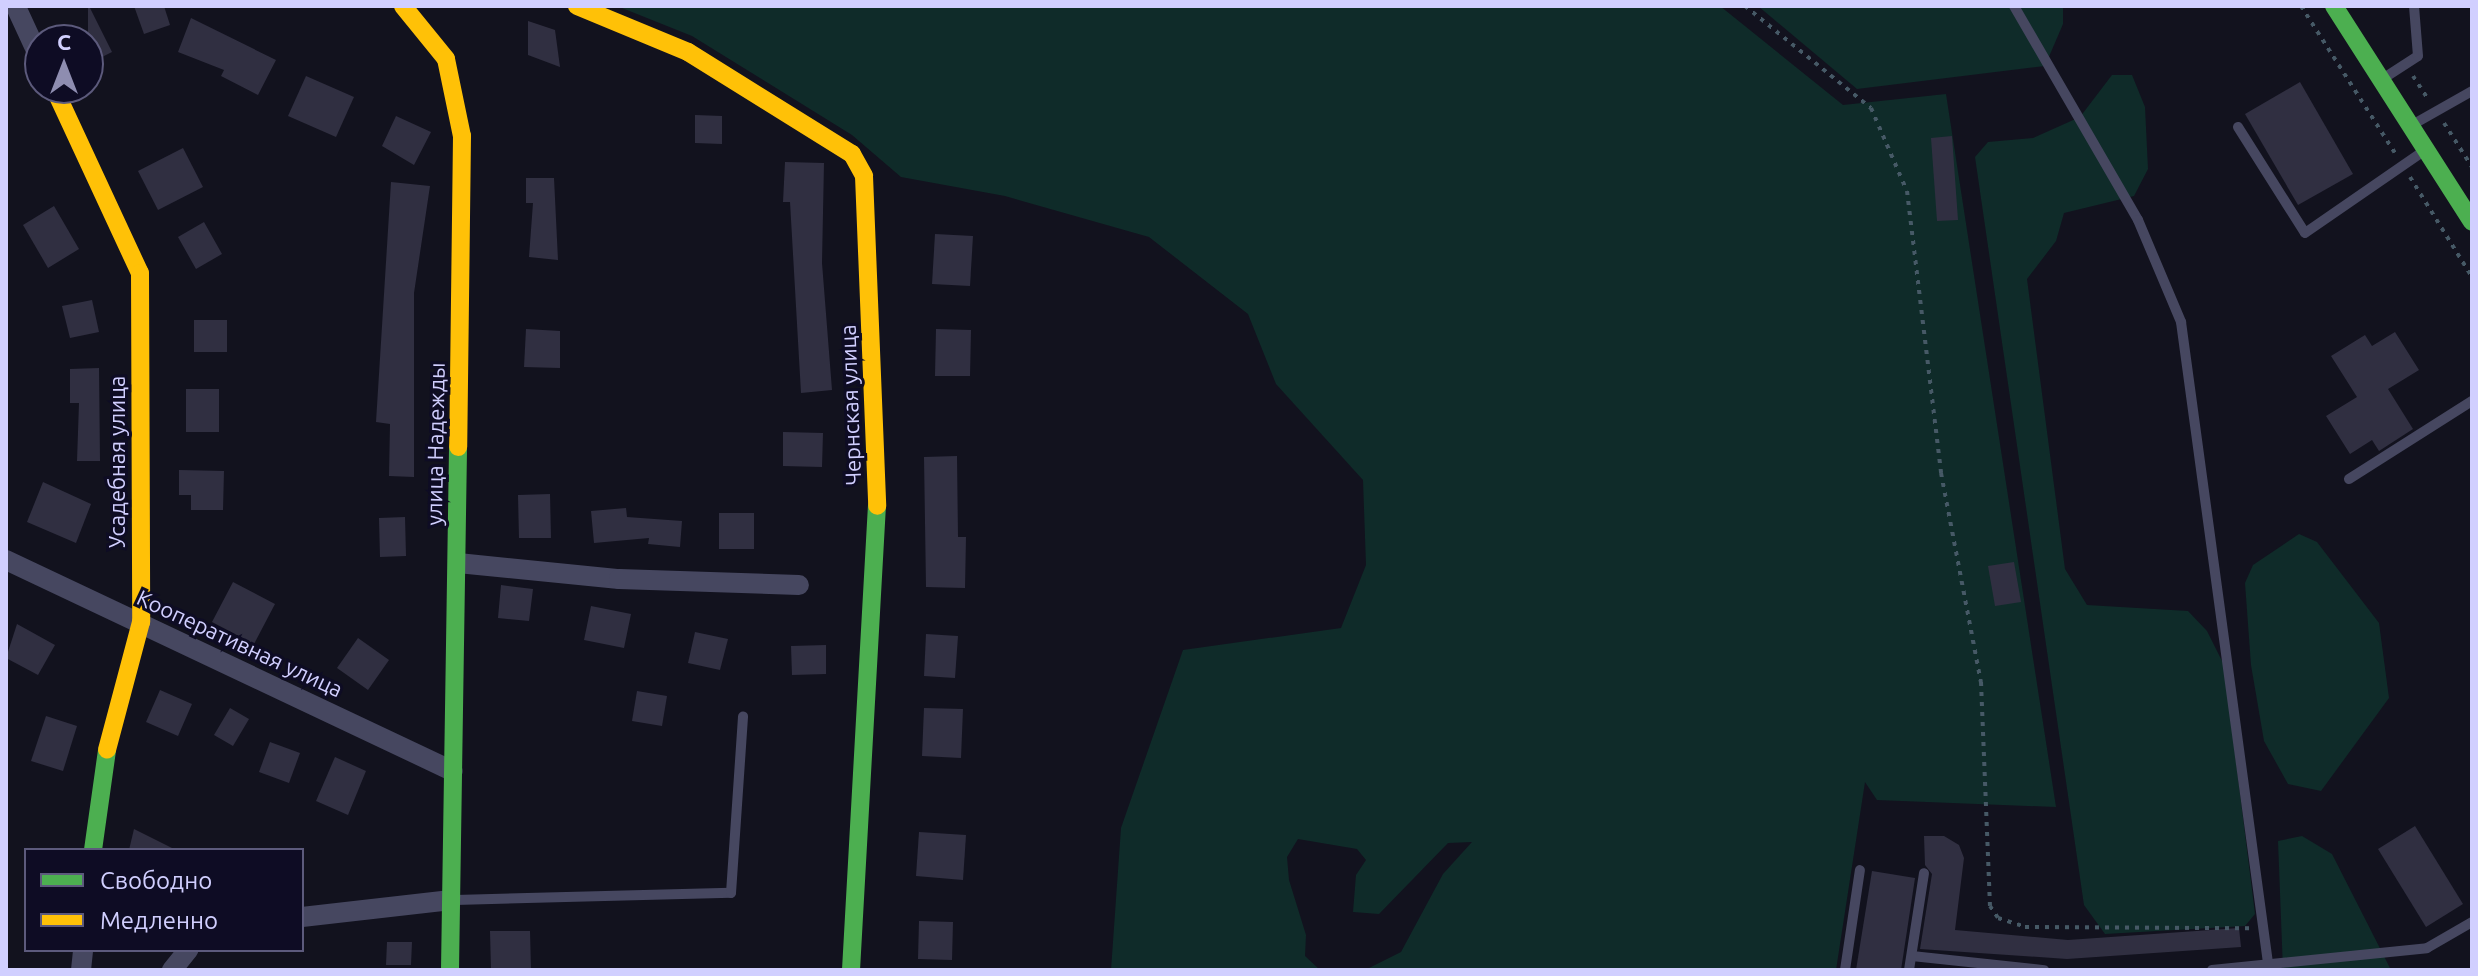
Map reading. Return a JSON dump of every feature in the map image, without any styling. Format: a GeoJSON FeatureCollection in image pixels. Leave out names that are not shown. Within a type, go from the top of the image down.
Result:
{"type":"FeatureCollection","features":[{"type":"Feature","properties":{"kind":"street"},"geometry":{"type":"LineString","coordinates":[[6,12],[17,6]]}},
{"type":"Feature","properties":{"kind":"street","name":"улица Надежды"},"geometry":{"type":"LineString","coordinates":[[403,6],[446,59],[462,136],[450,970]]}},
{"type":"Feature","properties":{"kind":"street","name":"Чернская улица"},"geometry":{"type":"LineString","coordinates":[[577,6],[688,52],[852,154],[864,176],[879,477],[851,970]]}},
{"type":"Feature","properties":{"kind":"street"},"geometry":{"type":"LineString","coordinates":[[2334,6],[2472,222]]}},
{"type":"Feature","properties":{"kind":"street","name":"Усадебная улица"},"geometry":{"type":"LineString","coordinates":[[61,104],[140,273],[141,622],[101,773],[93,848]]}},
{"type":"Feature","properties":{"kind":"street","name":"Кооперативная улица"},"geometry":{"type":"LineString","coordinates":[[6,560],[453,771]]}},
{"type":"Feature","properties":{"kind":"street"},"geometry":{"type":"LineString","coordinates":[[458,563],[619,579],[799,585]]}},
{"type":"Feature","properties":{"kind":"street"},"geometry":{"type":"LineString","coordinates":[[304,917],[451,900]]}},
{"type":"Feature","properties":{"kind":"street"},"geometry":{"type":"LineString","coordinates":[[172,970],[186,952]]}},
{"type":"Feature","properties":{"kind":"lane"},"geometry":{"type":"LineString","coordinates":[[2014,6],[2138,220],[2181,322],[2269,969]]}},
{"type":"Feature","properties":{"kind":"lane"},"geometry":{"type":"LineString","coordinates":[[2381,80],[2418,56],[2414,6]]}},
{"type":"Feature","properties":{"kind":"lane"},"geometry":{"type":"LineString","coordinates":[[2411,126],[2472,91]]}},
{"type":"Feature","properties":{"kind":"lane"},"geometry":{"type":"LineString","coordinates":[[2238,127],[2305,233],[2426,150]]}},
{"type":"Feature","properties":{"kind":"lane"},"geometry":{"type":"LineString","coordinates":[[2349,479],[2472,401]]}},
{"type":"Feature","properties":{"kind":"lane"},"geometry":{"type":"LineString","coordinates":[[451,900],[731,893],[743,716]]}},
{"type":"Feature","properties":{"kind":"lane"},"geometry":{"type":"LineString","coordinates":[[1845,970],[1860,870]]}},
{"type":"Feature","properties":{"kind":"lane"},"geometry":{"type":"LineString","coordinates":[[1909,970],[1924,873]]}},
{"type":"Feature","properties":{"kind":"lane"},"geometry":{"type":"LineString","coordinates":[[2212,970],[2269,969],[2427,948],[2472,922]]}},
{"type":"Feature","properties":{"kind":"lane"},"geometry":{"type":"LineString","coordinates":[[1912,956],[2044,970]]}},
{"type":"Feature","properties":{"kind":"path"},"geometry":{"type":"LineString","coordinates":[[1745,6],[1871,108],[1907,191],[1941,473],[1981,682],[1990,906],[1998,918],[2025,927],[2264,928]]}},
{"type":"Feature","properties":{"kind":"path"},"geometry":{"type":"LineString","coordinates":[[2301,6],[2472,277]]}},
{"type":"Feature","properties":{"kind":"green space"},"geometry":{"type":"Polygon","coordinates":[[[617,6],[1720,6],[1843,105],[1946,94],[2056,807],[1877,800],[1865,782],[1836,970],[1365,970],[1401,952],[1443,874],[1472,842],[1448,843],[1379,914],[1353,912],[1356,875],[1366,860],[1357,849],[1298,839],[1287,857],[1289,880],[1306,935],[1305,956],[1320,970],[1111,970],[1121,828],[1183,650],[1341,628],[1366,565],[1363,480],[1276,384],[1248,314],[1149,237],[1005,196],[901,177],[852,135],[692,36],[617,6]]]}},
{"type":"Feature","properties":{"kind":"green space"},"geometry":{"type":"Polygon","coordinates":[[[1758,6],[2063,6],[2063,24],[2045,66],[1857,89],[1758,6]]]}},
{"type":"Feature","properties":{"kind":"green space"},"geometry":{"type":"Polygon","coordinates":[[[2112,75],[2132,75],[2145,107],[2148,169],[2134,196],[2064,213],[2056,241],[2027,279],[2065,569],[2087,605],[2188,611],[2207,631],[2224,665],[2255,914],[2245,926],[2105,934],[2084,905],[1975,157],[1988,142],[2033,138],[2080,117],[2112,75]]]}},
{"type":"Feature","properties":{"kind":"green space"},"geometry":{"type":"Polygon","coordinates":[[[2299,534],[2317,542],[2379,623],[2389,698],[2321,791],[2288,784],[2264,741],[2251,665],[2245,583],[2253,565],[2299,534]]]}},
{"type":"Feature","properties":{"kind":"green space"},"geometry":{"type":"Polygon","coordinates":[[[2302,836],[2332,854],[2391,970],[2283,970],[2278,841],[2302,836]]]}},
{"type":"Feature","properties":{"kind":"building"},"geometry":{"type":"Polygon","coordinates":[[[89,6],[98,24],[88,24],[89,6]]]}},
{"type":"Feature","properties":{"kind":"building"},"geometry":{"type":"Polygon","coordinates":[[[134,6],[164,6],[170,25],[144,34],[134,6]]]}},
{"type":"Feature","properties":{"kind":"building"},"geometry":{"type":"Polygon","coordinates":[[[191,18],[276,60],[258,95],[221,76],[224,70],[178,52],[191,18]]]}},
{"type":"Feature","properties":{"kind":"building"},"geometry":{"type":"Polygon","coordinates":[[[528,21],[555,30],[560,67],[528,55],[528,21]]]}},
{"type":"Feature","properties":{"kind":"building"},"geometry":{"type":"Polygon","coordinates":[[[104,36],[112,52],[104,56],[104,36]]]}},
{"type":"Feature","properties":{"kind":"building"},"geometry":{"type":"Polygon","coordinates":[[[306,76],[354,97],[336,137],[288,116],[306,76]]]}},
{"type":"Feature","properties":{"kind":"building"},"geometry":{"type":"Polygon","coordinates":[[[2300,82],[2353,174],[2298,205],[2245,114],[2300,82]]]}},
{"type":"Feature","properties":{"kind":"building"},"geometry":{"type":"Polygon","coordinates":[[[695,115],[722,116],[722,144],[695,143],[695,115]]]}},
{"type":"Feature","properties":{"kind":"building"},"geometry":{"type":"Polygon","coordinates":[[[396,116],[431,132],[414,165],[382,146],[396,116]]]}},
{"type":"Feature","properties":{"kind":"building"},"geometry":{"type":"Polygon","coordinates":[[[1952,136],[1958,220],[1937,221],[1931,138],[1952,136]]]}},
{"type":"Feature","properties":{"kind":"building"},"geometry":{"type":"Polygon","coordinates":[[[183,148],[203,187],[158,210],[138,171],[183,148]]]}},
{"type":"Feature","properties":{"kind":"building"},"geometry":{"type":"Polygon","coordinates":[[[785,162],[824,163],[822,263],[832,390],[801,393],[790,202],[783,202],[785,162]]]}},
{"type":"Feature","properties":{"kind":"building"},"geometry":{"type":"Polygon","coordinates":[[[526,178],[554,178],[558,260],[529,257],[533,203],[526,203],[526,178]]]}},
{"type":"Feature","properties":{"kind":"building"},"geometry":{"type":"Polygon","coordinates":[[[391,182],[430,186],[414,293],[414,477],[389,476],[390,424],[376,422],[391,182]]]}},
{"type":"Feature","properties":{"kind":"building"},"geometry":{"type":"Polygon","coordinates":[[[54,206],[79,249],[48,268],[23,225],[54,206]]]}},
{"type":"Feature","properties":{"kind":"building"},"geometry":{"type":"Polygon","coordinates":[[[204,222],[222,254],[196,269],[178,237],[204,222]]]}},
{"type":"Feature","properties":{"kind":"building"},"geometry":{"type":"Polygon","coordinates":[[[935,234],[973,236],[970,286],[932,284],[935,234]]]}},
{"type":"Feature","properties":{"kind":"building"},"geometry":{"type":"Polygon","coordinates":[[[92,300],[99,332],[70,338],[62,306],[92,300]]]}},
{"type":"Feature","properties":{"kind":"building"},"geometry":{"type":"Polygon","coordinates":[[[194,320],[227,320],[227,352],[194,352],[194,320]]]}},
{"type":"Feature","properties":{"kind":"building"},"geometry":{"type":"Polygon","coordinates":[[[526,329],[560,331],[560,368],[524,367],[526,329]]]}},
{"type":"Feature","properties":{"kind":"building"},"geometry":{"type":"Polygon","coordinates":[[[936,329],[971,330],[970,376],[935,376],[936,329]]]}},
{"type":"Feature","properties":{"kind":"building"},"geometry":{"type":"Polygon","coordinates":[[[2395,332],[2419,370],[2388,389],[2413,429],[2379,451],[2372,440],[2350,454],[2326,416],[2357,397],[2331,356],[2365,335],[2372,346],[2395,332]]]}},
{"type":"Feature","properties":{"kind":"building"},"geometry":{"type":"Polygon","coordinates":[[[99,368],[100,461],[77,461],[79,403],[70,403],[70,369],[99,368]]]}},
{"type":"Feature","properties":{"kind":"building"},"geometry":{"type":"Polygon","coordinates":[[[186,389],[219,389],[219,432],[186,432],[186,389]]]}},
{"type":"Feature","properties":{"kind":"building"},"geometry":{"type":"Polygon","coordinates":[[[783,432],[823,433],[822,467],[783,466],[783,432]]]}},
{"type":"Feature","properties":{"kind":"building"},"geometry":{"type":"Polygon","coordinates":[[[957,456],[958,537],[966,537],[965,588],[926,587],[924,457],[957,456]]]}},
{"type":"Feature","properties":{"kind":"building"},"geometry":{"type":"Polygon","coordinates":[[[179,470],[224,471],[223,510],[191,510],[191,495],[179,495],[179,470]]]}},
{"type":"Feature","properties":{"kind":"building"},"geometry":{"type":"Polygon","coordinates":[[[43,482],[91,504],[76,543],[27,522],[43,482]]]}},
{"type":"Feature","properties":{"kind":"building"},"geometry":{"type":"Polygon","coordinates":[[[550,494],[551,538],[519,538],[518,495],[550,494]]]}},
{"type":"Feature","properties":{"kind":"building"},"geometry":{"type":"Polygon","coordinates":[[[626,508],[627,517],[682,521],[680,547],[648,544],[649,538],[594,543],[591,511],[626,508]]]}},
{"type":"Feature","properties":{"kind":"building"},"geometry":{"type":"Polygon","coordinates":[[[719,513],[754,513],[754,549],[719,549],[719,513]]]}},
{"type":"Feature","properties":{"kind":"building"},"geometry":{"type":"Polygon","coordinates":[[[405,517],[406,556],[380,557],[379,518],[405,517]]]}},
{"type":"Feature","properties":{"kind":"building"},"geometry":{"type":"Polygon","coordinates":[[[2014,562],[2021,602],[1995,606],[1988,566],[2014,562]]]}},
{"type":"Feature","properties":{"kind":"building"},"geometry":{"type":"Polygon","coordinates":[[[233,582],[275,604],[254,644],[212,622],[233,582]]]}},
{"type":"Feature","properties":{"kind":"building"},"geometry":{"type":"Polygon","coordinates":[[[501,585],[533,589],[529,621],[498,618],[501,585]]]}},
{"type":"Feature","properties":{"kind":"building"},"geometry":{"type":"Polygon","coordinates":[[[591,606],[631,614],[624,648],[584,640],[591,606]]]}},
{"type":"Feature","properties":{"kind":"building"},"geometry":{"type":"Polygon","coordinates":[[[17,624],[55,645],[38,675],[6,658],[17,624]]]}},
{"type":"Feature","properties":{"kind":"building"},"geometry":{"type":"Polygon","coordinates":[[[695,632],[728,639],[720,670],[688,663],[695,632]]]}},
{"type":"Feature","properties":{"kind":"building"},"geometry":{"type":"Polygon","coordinates":[[[926,634],[958,636],[955,678],[924,676],[926,634]]]}},
{"type":"Feature","properties":{"kind":"building"},"geometry":{"type":"Polygon","coordinates":[[[358,638],[389,660],[368,690],[337,668],[358,638]]]}},
{"type":"Feature","properties":{"kind":"building"},"geometry":{"type":"Polygon","coordinates":[[[826,645],[826,674],[792,675],[791,646],[826,645]]]}},
{"type":"Feature","properties":{"kind":"building"},"geometry":{"type":"Polygon","coordinates":[[[160,690],[192,704],[178,736],[146,722],[160,690]]]}},
{"type":"Feature","properties":{"kind":"building"},"geometry":{"type":"Polygon","coordinates":[[[637,691],[667,696],[662,726],[632,721],[637,691]]]}},
{"type":"Feature","properties":{"kind":"building"},"geometry":{"type":"Polygon","coordinates":[[[230,708],[249,719],[233,746],[214,735],[230,708]]]}},
{"type":"Feature","properties":{"kind":"building"},"geometry":{"type":"Polygon","coordinates":[[[924,708],[963,709],[961,758],[922,756],[924,708]]]}},
{"type":"Feature","properties":{"kind":"building"},"geometry":{"type":"Polygon","coordinates":[[[46,716],[77,726],[63,771],[31,761],[46,716]]]}},
{"type":"Feature","properties":{"kind":"building"},"geometry":{"type":"Polygon","coordinates":[[[270,742],[300,753],[289,783],[259,772],[270,742]]]}},
{"type":"Feature","properties":{"kind":"building"},"geometry":{"type":"Polygon","coordinates":[[[335,757],[366,771],[348,815],[316,801],[335,757]]]}},
{"type":"Feature","properties":{"kind":"building"},"geometry":{"type":"Polygon","coordinates":[[[2415,826],[2463,904],[2426,927],[2378,849],[2415,826]]]}},
{"type":"Feature","properties":{"kind":"building"},"geometry":{"type":"Polygon","coordinates":[[[134,829],[172,848],[129,848],[134,829]]]}},
{"type":"Feature","properties":{"kind":"building"},"geometry":{"type":"Polygon","coordinates":[[[919,832],[966,835],[963,880],[916,876],[919,832]]]}},
{"type":"Feature","properties":{"kind":"building"},"geometry":{"type":"Polygon","coordinates":[[[1924,836],[1944,836],[1959,845],[1964,858],[1955,930],[2068,940],[2239,928],[2241,947],[2067,959],[1920,949],[1932,874],[1925,865],[1924,836]]]}},
{"type":"Feature","properties":{"kind":"building"},"geometry":{"type":"Polygon","coordinates":[[[1872,871],[1915,878],[1901,970],[1856,970],[1872,871]]]}},
{"type":"Feature","properties":{"kind":"building"},"geometry":{"type":"Polygon","coordinates":[[[919,921],[953,922],[952,960],[918,959],[919,921]]]}},
{"type":"Feature","properties":{"kind":"building"},"geometry":{"type":"Polygon","coordinates":[[[490,931],[530,931],[531,970],[491,970],[490,931]]]}},
{"type":"Feature","properties":{"kind":"building"},"geometry":{"type":"Polygon","coordinates":[[[387,942],[412,942],[411,965],[386,965],[387,942]]]}},
{"type":"Feature","properties":{"kind":"traffic: fast"},"geometry":{"type":"LineString","coordinates":[[2334,6],[2472,222]]}},
{"type":"Feature","properties":{"kind":"traffic: fast"},"geometry":{"type":"LineString","coordinates":[[450,970],[458,447]]}},
{"type":"Feature","properties":{"kind":"traffic: fast"},"geometry":{"type":"LineString","coordinates":[[851,970],[877,506]]}},
{"type":"Feature","properties":{"kind":"traffic: fast"},"geometry":{"type":"LineString","coordinates":[[93,848],[107,750]]}},
{"type":"Feature","properties":{"kind":"traffic: slow"},"geometry":{"type":"LineString","coordinates":[[403,6],[446,59],[462,136],[458,447]]}},
{"type":"Feature","properties":{"kind":"traffic: slow"},"geometry":{"type":"LineString","coordinates":[[577,6],[688,52],[852,154],[864,176],[877,506]]}},
{"type":"Feature","properties":{"kind":"traffic: slow"},"geometry":{"type":"LineString","coordinates":[[61,104],[140,273],[141,622],[107,750]]}}]}
